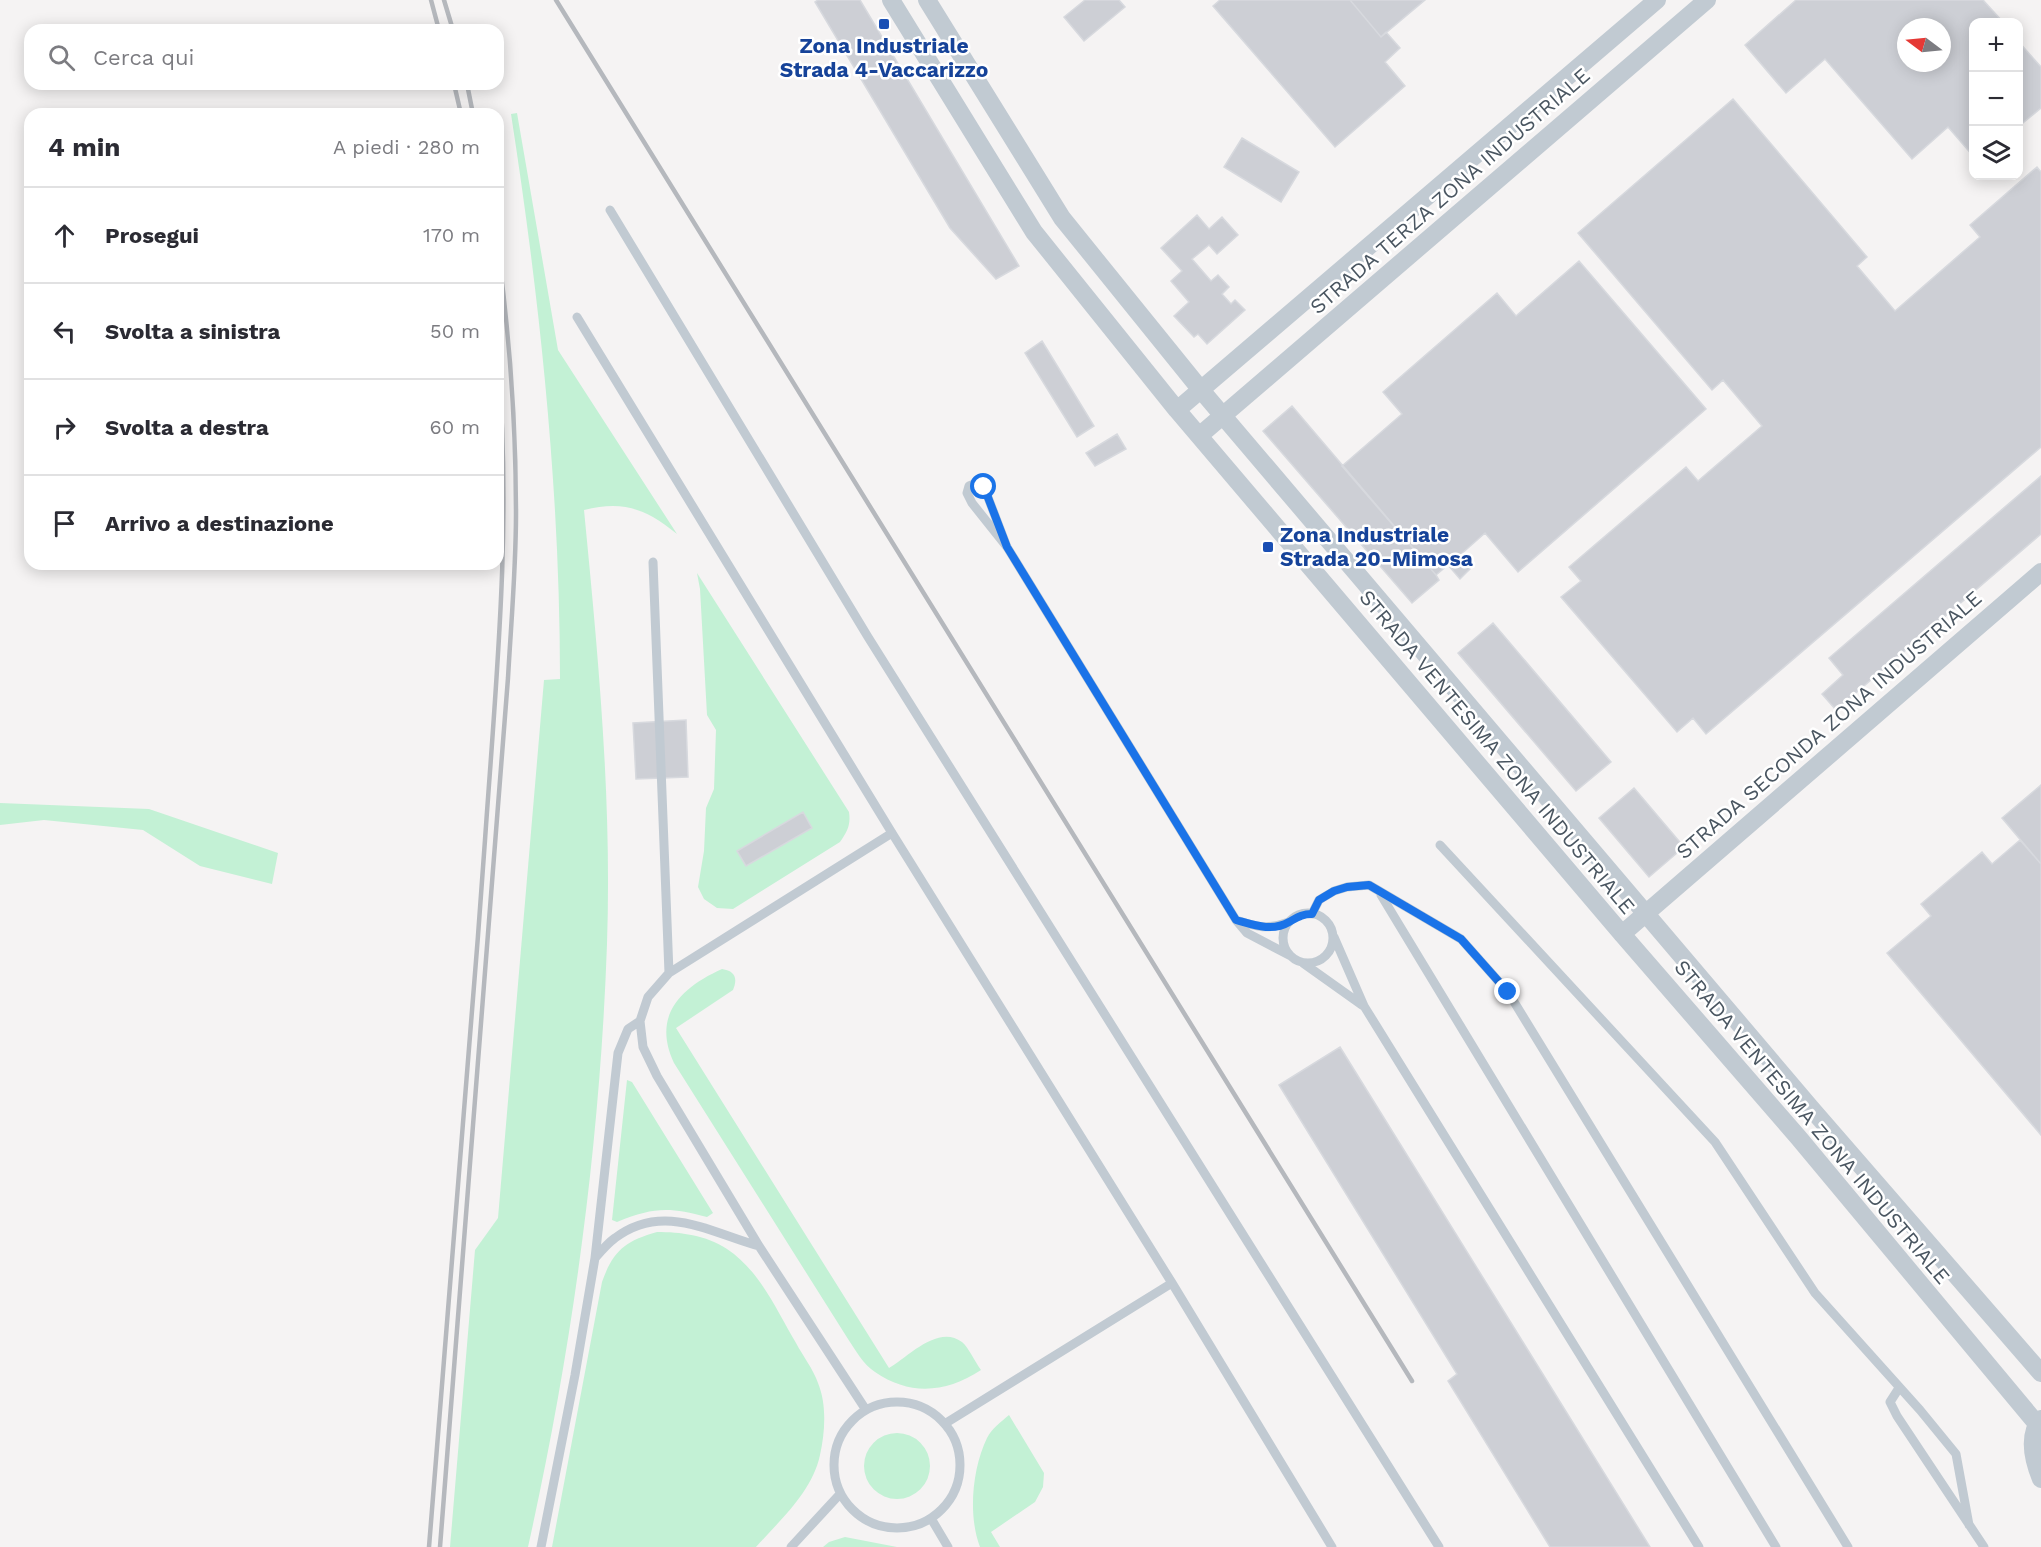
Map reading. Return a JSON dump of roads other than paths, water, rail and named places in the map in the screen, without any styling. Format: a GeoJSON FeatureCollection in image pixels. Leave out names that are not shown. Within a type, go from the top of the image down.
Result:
{"type":"FeatureCollection","features":[{"type":"Feature","properties":{"kind":"street","name":"STRADA VENTESIMA ZONA INDUSTRIALE"},"geometry":{"type":"LineString","coordinates":[[891,0],[1034,232],[1177,410],[2039,1421]]}},
{"type":"Feature","properties":{"kind":"street","name":"STRADA VENTESIMA ZONA INDUSTRIALE"},"geometry":{"type":"LineString","coordinates":[[927,0],[1062,218],[1201,390],[1810,1107],[2041,1372]]}},
{"type":"Feature","properties":{"kind":"street","name":"STRADA TERZA ZONA INDUSTRIALE"},"geometry":{"type":"LineString","coordinates":[[1177,410],[1657,0]]}},
{"type":"Feature","properties":{"kind":"street","name":"STRADA TERZA ZONA INDUSTRIALE"},"geometry":{"type":"LineString","coordinates":[[1199,436],[1707,0]]}},
{"type":"Feature","properties":{"kind":"street"},"geometry":{"type":"LineString","coordinates":[[948,93],[975,75]]}},
{"type":"Feature","properties":{"kind":"street"},"geometry":{"type":"LineString","coordinates":[[1414,209],[1435,233]]}},
{"type":"Feature","properties":{"kind":"street"},"geometry":{"type":"LineString","coordinates":[[1273,329],[1293,354]]}},
{"type":"Feature","properties":{"kind":"street"},"geometry":{"type":"LineString","coordinates":[[1296,549],[1319,529]]}},
{"type":"Feature","properties":{"kind":"street","name":"STRADA SECONDA ZONA INDUSTRIALE"},"geometry":{"type":"LineString","coordinates":[[1622,934],[2041,572]]}},
{"type":"Feature","properties":{"kind":"street"},"geometry":{"type":"LineString","coordinates":[[1388,659],[1412,639]]}},
{"type":"Feature","properties":{"kind":"street"},"geometry":{"type":"LineString","coordinates":[[2039,1421],[2034,1438],[2033,1459],[2041,1479]]}},
{"type":"Feature","properties":{"kind":"lane"},"geometry":{"type":"LineString","coordinates":[[610,210],[874,647],[1439,1547]]}},
{"type":"Feature","properties":{"kind":"lane"},"geometry":{"type":"LineString","coordinates":[[577,317],[892,833],[1173,1282],[1332,1547]]}},
{"type":"Feature","properties":{"kind":"lane"},"geometry":{"type":"LineString","coordinates":[[1007,547],[984,487],[974,484],[969,486],[967,493],[972,503],[1007,547],[1236,920],[1247,933],[1304,963],[1364,1006]]}},
{"type":"Feature","properties":{"kind":"lane"},"geometry":{"type":"LineString","coordinates":[[653,562],[669,973]]}},
{"type":"Feature","properties":{"kind":"lane"},"geometry":{"type":"LineString","coordinates":[[866,1410],[759,1246],[657,1076],[643,1047],[640,1021],[648,997],[669,973],[892,833]]}},
{"type":"Feature","properties":{"kind":"lane"},"geometry":{"type":"LineString","coordinates":[[1440,845],[1715,1142],[1815,1293],[1920,1410],[1956,1454],[1969,1525]]}},
{"type":"Feature","properties":{"kind":"lane"},"geometry":{"type":"LineString","coordinates":[[1312,914],[1319,900],[1334,891],[1369,885],[1461,939],[1508,992],[1848,1547]]}},
{"type":"Feature","properties":{"kind":"lane"},"geometry":{"type":"LineString","coordinates":[[1380,893],[1776,1547]]}},
{"type":"Feature","properties":{"kind":"lane"},"geometry":{"type":"LineString","coordinates":[[1236,920],[1260,927],[1275,927],[1304,914],[1312,914],[1327,921],[1364,1006],[1700,1547]]}},
{"type":"Feature","properties":{"kind":"lane"},"geometry":{"type":"LineString","coordinates":[[1289,922],[1283,939],[1289,954]]}},
{"type":"Feature","properties":{"kind":"lane"},"geometry":{"type":"LineString","coordinates":[[1304,963],[1321,960],[1328,954],[1334,937]]}},
{"type":"Feature","properties":{"kind":"lane"},"geometry":{"type":"LineString","coordinates":[[541,1547],[576,1375],[595,1258],[618,1053],[628,1029],[640,1021]]}},
{"type":"Feature","properties":{"kind":"lane"},"geometry":{"type":"LineString","coordinates":[[595,1258],[614,1238],[632,1228],[656,1221],[674,1220],[702,1226],[759,1246]]}},
{"type":"Feature","properties":{"kind":"lane"},"geometry":{"type":"LineString","coordinates":[[946,1423],[1173,1282]]}},
{"type":"Feature","properties":{"kind":"lane"},"geometry":{"type":"LineString","coordinates":[[1899,1388],[1890,1402],[1897,1416],[1984,1547]]}},
{"type":"Feature","properties":{"kind":"lane"},"geometry":{"type":"LineString","coordinates":[[886,1402],[908,1402],[929,1409],[946,1423],[957,1442],[961,1463],[958,1485],[948,1505],[932,1520],[907,1529],[880,1527],[856,1515],[840,1494],[834,1471],[836,1447],[848,1425],[866,1410],[886,1402]]}},
{"type":"Feature","properties":{"kind":"lane"},"geometry":{"type":"LineString","coordinates":[[791,1547],[840,1494]]}},
{"type":"Feature","properties":{"kind":"lane"},"geometry":{"type":"LineString","coordinates":[[932,1520],[948,1547]]}},
{"type":"Feature","properties":{"kind":"railway"},"geometry":{"type":"LineString","coordinates":[[431,0],[437,24]]}},
{"type":"Feature","properties":{"kind":"railway"},"geometry":{"type":"LineString","coordinates":[[444,0],[451,24]]}},
{"type":"Feature","properties":{"kind":"railway"},"geometry":{"type":"LineString","coordinates":[[556,0],[1412,1381]]}},
{"type":"Feature","properties":{"kind":"railway"},"geometry":{"type":"LineString","coordinates":[[455,90],[460,108]]}},
{"type":"Feature","properties":{"kind":"railway"},"geometry":{"type":"LineString","coordinates":[[468,90],[472,108]]}},
{"type":"Feature","properties":{"kind":"railway"},"geometry":{"type":"LineString","coordinates":[[440,1547],[514,576],[516,481],[504,300]]}},
{"type":"Feature","properties":{"kind":"railway"},"geometry":{"type":"LineString","coordinates":[[429,1547],[479,928],[498,662],[502,570]]}},
{"type":"Feature","properties":{"kind":"place","name":"Zona Industriale Strada 4-Vaccarizzo"},"geometry":{"type":"Point","coordinates":[884,24]}},
{"type":"Feature","properties":{"kind":"place","name":"Zona Industriale Strada 20-Mimosa"},"geometry":{"type":"Point","coordinates":[1268,547]}}]}
